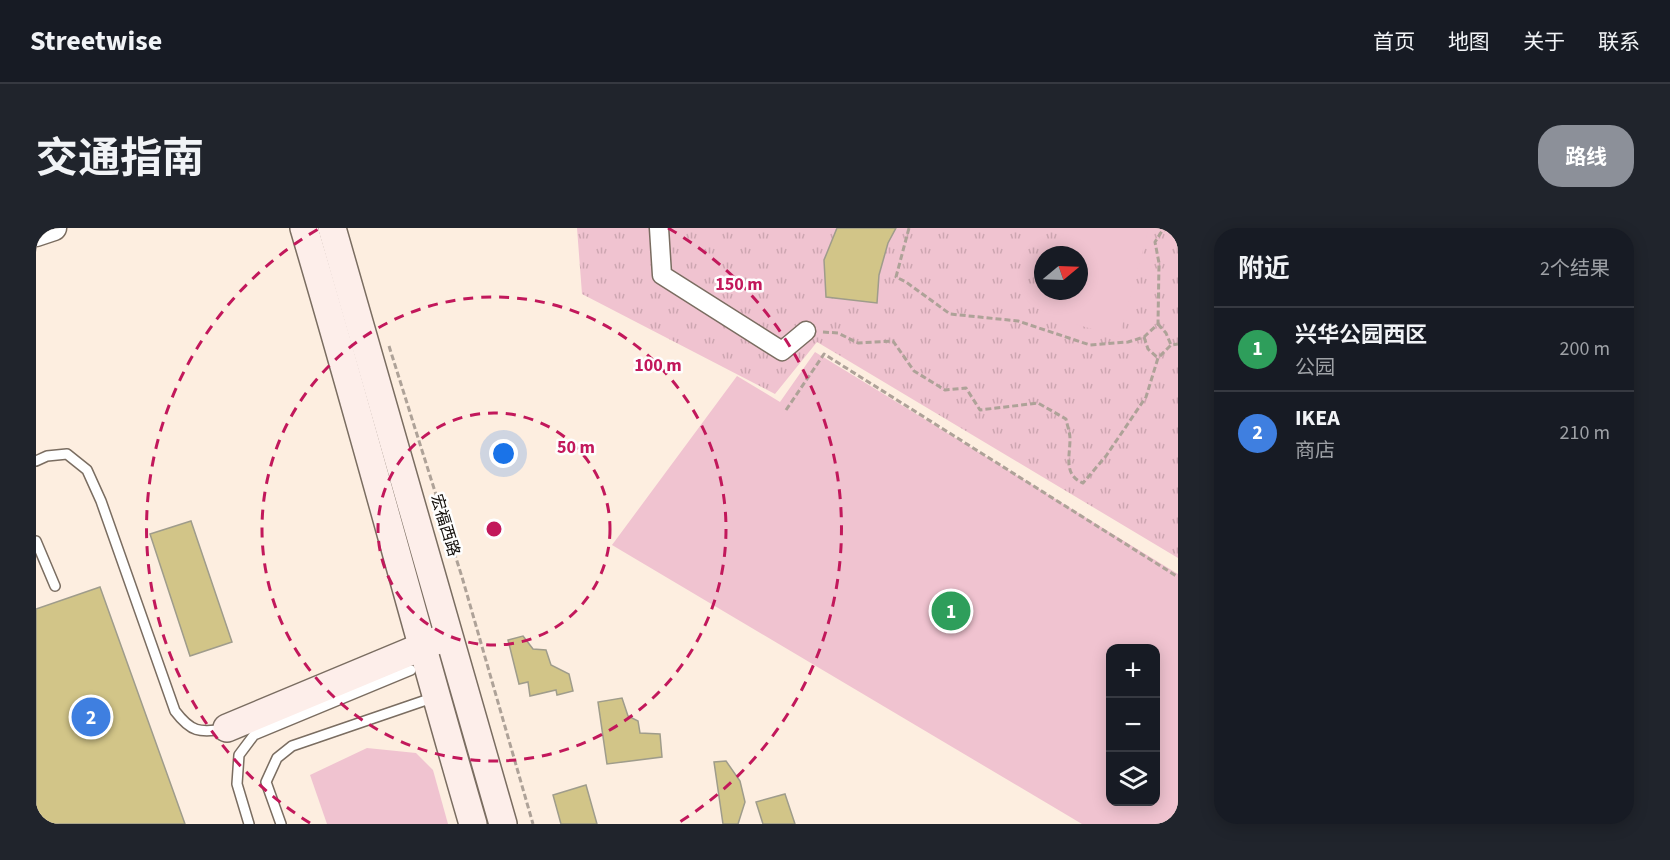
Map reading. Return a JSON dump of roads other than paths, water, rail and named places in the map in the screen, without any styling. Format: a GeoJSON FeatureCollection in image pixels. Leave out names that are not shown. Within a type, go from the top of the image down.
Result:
{"type":"FeatureCollection","features":[{"type":"Feature","properties":{"kind":"main road","name":"宏福西路"},"geometry":{"type":"LineString","coordinates":[[304,228],[423,646],[449,693],[503,824]]}},
{"type":"Feature","properties":{"kind":"main road","name":"宏福西路"},"geometry":{"type":"LineString","coordinates":[[332,228],[448,637],[449,693],[473,824]]}},
{"type":"Feature","properties":{"kind":"main road"},"geometry":{"type":"LineString","coordinates":[[227,728],[448,637]]}},
{"type":"Feature","properties":{"kind":"street"},"geometry":{"type":"LineString","coordinates":[[36,234],[54,228]]}},
{"type":"Feature","properties":{"kind":"street"},"geometry":{"type":"LineString","coordinates":[[659,228],[662,275],[782,351],[806,331]]}},
{"type":"Feature","properties":{"kind":"lane"},"geometry":{"type":"LineString","coordinates":[[36,460],[47,456],[67,454],[87,470],[101,501],[175,711],[187,726],[207,732],[227,728]]}},
{"type":"Feature","properties":{"kind":"lane"},"geometry":{"type":"LineString","coordinates":[[36,541],[55,586]]}},
{"type":"Feature","properties":{"kind":"lane"},"geometry":{"type":"LineString","coordinates":[[249,824],[237,784],[238,755],[254,735],[411,670]]}},
{"type":"Feature","properties":{"kind":"lane"},"geometry":{"type":"LineString","coordinates":[[281,824],[266,782],[277,758],[292,746],[449,693]]}},
{"type":"Feature","properties":{"kind":"place","name":"兴华公园西区"},"geometry":{"type":"Point","coordinates":[951,611]}},
{"type":"Feature","properties":{"kind":"place","name":"IKEA"},"geometry":{"type":"Point","coordinates":[91,717]}}]}
